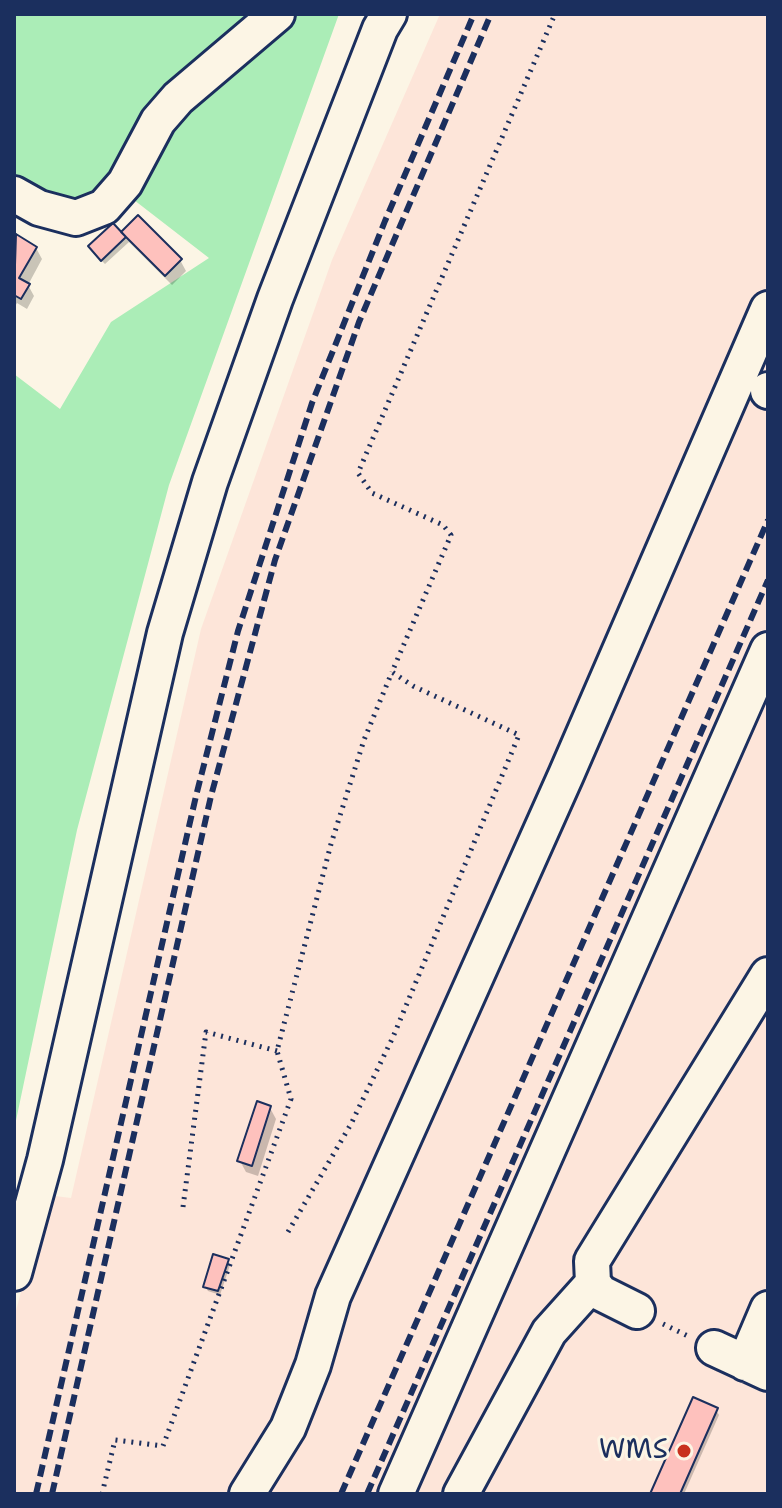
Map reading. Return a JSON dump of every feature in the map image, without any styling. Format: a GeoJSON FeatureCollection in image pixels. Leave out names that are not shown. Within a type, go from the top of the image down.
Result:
{"type":"FeatureCollection","features":[{"type":"Feature","properties":{"kind":"street"},"geometry":{"type":"LineString","coordinates":[[14,194],[39,208],[76,218],[104,207],[125,183],[158,121],[178,98],[277,14]]}},
{"type":"Feature","properties":{"kind":"street"},"geometry":{"type":"LineString","coordinates":[[14,1273],[45,1160],[165,633],[210,482],[275,299],[380,29],[389,14]]}},
{"type":"Feature","properties":{"kind":"street"},"geometry":{"type":"LineString","coordinates":[[247,1494],[257,1473],[288,1428],[313,1365],[333,1296],[566,775],[768,309]]}},
{"type":"Feature","properties":{"kind":"street"},"geometry":{"type":"LineString","coordinates":[[396,1494],[768,650]]}},
{"type":"Feature","properties":{"kind":"street"},"geometry":{"type":"LineString","coordinates":[[637,1311],[601,1293],[593,1283],[592,1261],[768,975]]}},
{"type":"Feature","properties":{"kind":"street"},"geometry":{"type":"LineString","coordinates":[[461,1494],[549,1332],[593,1283]]}},
{"type":"Feature","properties":{"kind":"street"},"geometry":{"type":"LineString","coordinates":[[714,1348],[756,1368],[768,1309]]}},
{"type":"Feature","properties":{"kind":"path"},"geometry":{"type":"LineString","coordinates":[[102,1494],[115,1440],[163,1446],[291,1099],[277,1051],[331,844],[364,740],[446,554],[451,535],[443,525],[372,493],[358,473],[555,14]]}},
{"type":"Feature","properties":{"kind":"path"},"geometry":{"type":"LineString","coordinates":[[288,1232],[351,1124],[393,1037],[519,735],[413,686],[392,672]]}},
{"type":"Feature","properties":{"kind":"path"},"geometry":{"type":"LineString","coordinates":[[183,1207],[206,1032],[277,1051]]}},
{"type":"Feature","properties":{"kind":"path"},"geometry":{"type":"LineString","coordinates":[[637,1311],[714,1348]]}},
{"type":"Feature","properties":{"kind":"shaded area"},"geometry":{"type":"Polygon","coordinates":[[[440,14],[768,14],[768,1494],[14,1494],[14,1318],[47,1195],[71,1198],[201,629],[332,260],[440,14]]]}},
{"type":"Feature","properties":{"kind":"green space"},"geometry":{"type":"Polygon","coordinates":[[[14,14],[339,14],[169,485],[77,830],[14,1130],[14,374],[60,409],[111,322],[209,258],[134,200],[63,206],[14,178],[14,14]]]}},
{"type":"Feature","properties":{"kind":"building"},"geometry":{"type":"Polygon","coordinates":[[[138,215],[182,259],[165,276],[121,232],[138,215]]]}},
{"type":"Feature","properties":{"kind":"building"},"geometry":{"type":"Polygon","coordinates":[[[113,223],[126,237],[101,261],[88,246],[113,223]]]}},
{"type":"Feature","properties":{"kind":"building"},"geometry":{"type":"Polygon","coordinates":[[[16,234],[37,247],[19,278],[30,284],[21,299],[14,295],[16,234]]]}},
{"type":"Feature","properties":{"kind":"building"},"geometry":{"type":"Polygon","coordinates":[[[257,1101],[271,1106],[252,1166],[237,1161],[257,1101]]]}},
{"type":"Feature","properties":{"kind":"building"},"geometry":{"type":"Polygon","coordinates":[[[213,1254],[229,1259],[218,1291],[203,1287],[213,1254]]]}},
{"type":"Feature","properties":{"kind":"building","name":"WMS"},"geometry":{"type":"Polygon","coordinates":[[[693,1397],[718,1408],[680,1494],[650,1494],[693,1397]]]}},
{"type":"Feature","properties":{"kind":"railway"},"geometry":{"type":"LineString","coordinates":[[36,1494],[196,796],[238,631],[312,403],[385,221],[474,14]]}},
{"type":"Feature","properties":{"kind":"railway"},"geometry":{"type":"LineString","coordinates":[[52,1494],[211,796],[275,560],[359,322],[491,14]]}},
{"type":"Feature","properties":{"kind":"railway"},"geometry":{"type":"LineString","coordinates":[[341,1494],[768,520]]}},
{"type":"Feature","properties":{"kind":"railway"},"geometry":{"type":"LineString","coordinates":[[367,1494],[768,580]]}},
{"type":"Feature","properties":{"kind":"place","name":"WMS"},"geometry":{"type":"Point","coordinates":[684,1451]}}]}
